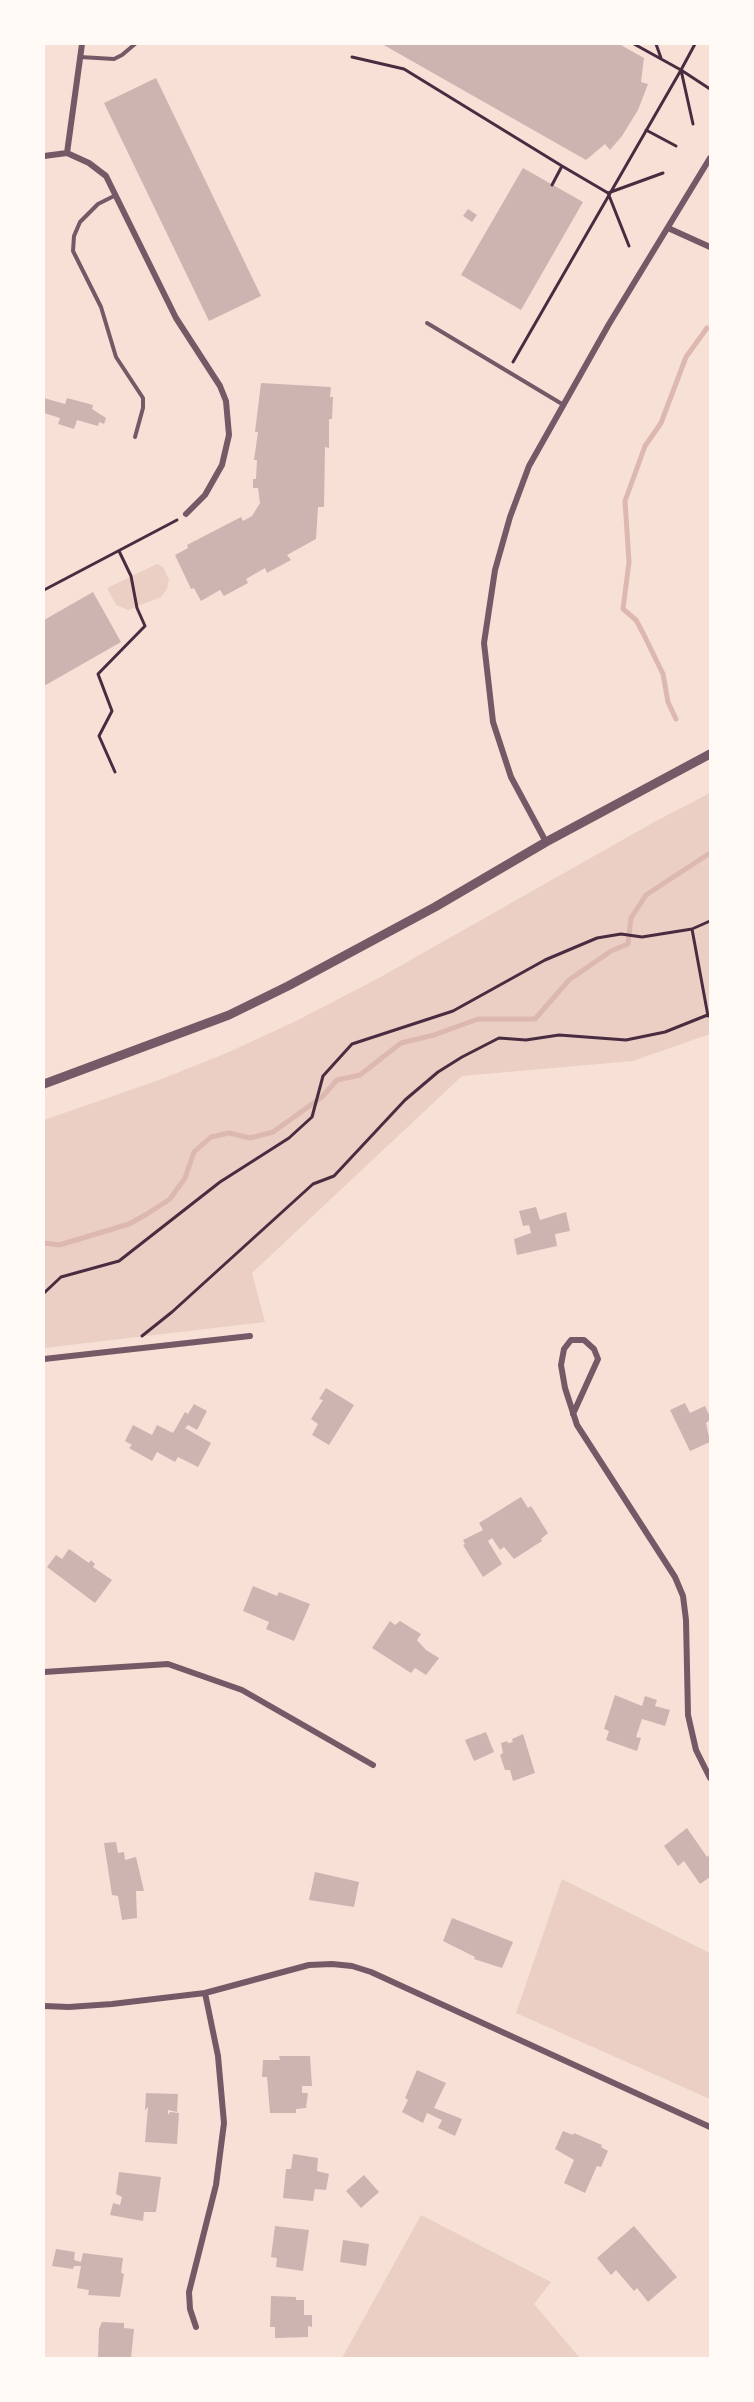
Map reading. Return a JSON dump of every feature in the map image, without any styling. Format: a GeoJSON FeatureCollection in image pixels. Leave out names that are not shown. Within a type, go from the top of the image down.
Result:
{"type":"FeatureCollection","features":[{"type":"Feature","properties":{"kind":"street"},"geometry":{"type":"LineString","coordinates":[[67,153],[82,44]]}},
{"type":"Feature","properties":{"kind":"street"},"geometry":{"type":"LineString","coordinates":[[44,156],[67,153],[99,169],[117,194],[176,318],[220,386],[226,401],[229,435],[222,465],[205,495],[186,514]]}},
{"type":"Feature","properties":{"kind":"street"},"geometry":{"type":"LineString","coordinates":[[546,842],[511,777],[497,739],[488,692],[484,643],[494,579],[510,517],[529,466],[562,404],[711,158]]}},
{"type":"Feature","properties":{"kind":"street"},"geometry":{"type":"LineString","coordinates":[[668,228],[711,247]]}},
{"type":"Feature","properties":{"kind":"street"},"geometry":{"type":"LineString","coordinates":[[44,1084],[229,1015],[374,940],[546,842],[711,754]]}},
{"type":"Feature","properties":{"kind":"street"},"geometry":{"type":"LineString","coordinates":[[44,1359],[250,1336]]}},
{"type":"Feature","properties":{"kind":"street"},"geometry":{"type":"LineString","coordinates":[[573,1414],[598,1359],[594,1349],[584,1340],[571,1340],[564,1349],[561,1365],[573,1414],[577,1425],[675,1577],[683,1596],[686,1620],[688,1715],[696,1750],[711,1778]]}},
{"type":"Feature","properties":{"kind":"street"},"geometry":{"type":"LineString","coordinates":[[44,1672],[168,1664],[242,1690],[374,1765]]}},
{"type":"Feature","properties":{"kind":"street"},"geometry":{"type":"LineString","coordinates":[[44,2006],[101,2004],[205,1993],[309,1965],[352,1966],[371,1972],[711,2127]]}},
{"type":"Feature","properties":{"kind":"street"},"geometry":{"type":"LineString","coordinates":[[196,2327],[190,2309],[189,2292],[216,2185],[224,2123],[218,2056],[205,1993]]}},
{"type":"Feature","properties":{"kind":"lane"},"geometry":{"type":"LineString","coordinates":[[80,57],[114,59],[122,56],[135,44]]}},
{"type":"Feature","properties":{"kind":"lane"},"geometry":{"type":"LineString","coordinates":[[117,194],[98,204],[80,222],[74,236],[73,251],[100,307],[116,357],[143,398],[135,437]]}},
{"type":"Feature","properties":{"kind":"lane"},"geometry":{"type":"LineString","coordinates":[[427,323],[562,404]]}},
{"type":"Feature","properties":{"kind":"path"},"geometry":{"type":"LineString","coordinates":[[634,44],[711,89]]}},
{"type":"Feature","properties":{"kind":"path"},"geometry":{"type":"LineString","coordinates":[[656,44],[662,59]]}},
{"type":"Feature","properties":{"kind":"path"},"geometry":{"type":"LineString","coordinates":[[507,371],[695,44]]}},
{"type":"Feature","properties":{"kind":"path"},"geometry":{"type":"LineString","coordinates":[[352,57],[404,69],[608,193],[629,246]]}},
{"type":"Feature","properties":{"kind":"path"},"geometry":{"type":"LineString","coordinates":[[681,70],[693,124]]}},
{"type":"Feature","properties":{"kind":"path"},"geometry":{"type":"LineString","coordinates":[[646,130],[676,146]]}},
{"type":"Feature","properties":{"kind":"path"},"geometry":{"type":"LineString","coordinates":[[552,184],[562,166]]}},
{"type":"Feature","properties":{"kind":"path"},"geometry":{"type":"LineString","coordinates":[[608,193],[663,173]]}},
{"type":"Feature","properties":{"kind":"path"},"geometry":{"type":"LineString","coordinates":[[44,590],[186,514]]}},
{"type":"Feature","properties":{"kind":"path"},"geometry":{"type":"LineString","coordinates":[[115,772],[99,736],[112,711],[98,674],[145,626],[137,608],[131,576],[119,551]]}},
{"type":"Feature","properties":{"kind":"path"},"geometry":{"type":"LineString","coordinates":[[44,1293],[61,1277],[119,1261],[220,1182],[289,1138],[312,1117],[323,1076],[352,1044],[453,1011],[545,960],[597,938],[621,934],[642,937],[692,929],[711,921]]}},
{"type":"Feature","properties":{"kind":"path"},"geometry":{"type":"LineString","coordinates":[[127,1348],[172,1312],[314,1184],[334,1176],[405,1100],[438,1072],[462,1057],[499,1038],[526,1040],[559,1035],[626,1040],[666,1032],[709,1015],[692,929]]}},
{"type":"Feature","properties":{"kind":"shaded area"},"geometry":{"type":"Polygon","coordinates":[[[157,564],[163,567],[169,580],[167,589],[161,597],[128,610],[116,605],[107,588],[157,564]]]}},
{"type":"Feature","properties":{"kind":"shaded area"},"geometry":{"type":"Polygon","coordinates":[[[710,793],[710,1034],[633,1061],[462,1076],[252,1273],[265,1322],[44,1348],[44,1120],[159,1080],[229,1052],[294,1022],[377,979],[654,822],[710,793]]]}},
{"type":"Feature","properties":{"kind":"shaded area"},"geometry":{"type":"Polygon","coordinates":[[[562,1879],[710,1953],[710,2099],[516,2013],[562,1879]]]}},
{"type":"Feature","properties":{"kind":"shaded area"},"geometry":{"type":"Polygon","coordinates":[[[421,2215],[551,2282],[534,2304],[580,2358],[342,2358],[421,2215]]]}},
{"type":"Feature","properties":{"kind":"building"},"geometry":{"type":"Polygon","coordinates":[[[382,44],[619,44],[644,58],[641,82],[648,84],[638,110],[622,136],[610,150],[605,144],[586,160],[382,44]]]}},
{"type":"Feature","properties":{"kind":"building"},"geometry":{"type":"Polygon","coordinates":[[[156,78],[261,296],[209,321],[104,103],[156,78]]]}},
{"type":"Feature","properties":{"kind":"building"},"geometry":{"type":"Polygon","coordinates":[[[523,168],[583,202],[521,310],[461,275],[523,168]]]}},
{"type":"Feature","properties":{"kind":"building"},"geometry":{"type":"Polygon","coordinates":[[[468,209],[477,215],[472,222],[463,216],[468,209]]]}},
{"type":"Feature","properties":{"kind":"building"},"geometry":{"type":"Polygon","coordinates":[[[261,383],[331,387],[332,419],[329,419],[329,448],[325,447],[324,507],[318,507],[316,539],[287,555],[291,560],[267,573],[265,568],[246,579],[248,583],[224,596],[220,590],[201,601],[194,588],[191,589],[175,555],[188,548],[187,545],[241,517],[243,521],[252,516],[260,503],[258,488],[253,488],[253,479],[256,479],[257,460],[254,460],[258,432],[255,432],[261,383]]]}},
{"type":"Feature","properties":{"kind":"building"},"geometry":{"type":"Polygon","coordinates":[[[44,398],[65,404],[67,398],[93,405],[92,409],[106,418],[104,424],[99,422],[98,426],[77,420],[74,429],[58,424],[60,418],[44,413],[44,398]]]}},
{"type":"Feature","properties":{"kind":"building"},"geometry":{"type":"Polygon","coordinates":[[[93,592],[121,642],[44,686],[44,620],[93,592]]]}},
{"type":"Feature","properties":{"kind":"building"},"geometry":{"type":"Polygon","coordinates":[[[536,1207],[540,1220],[566,1212],[570,1231],[555,1234],[557,1246],[517,1255],[514,1239],[531,1233],[529,1225],[523,1226],[519,1211],[536,1207]]]}},
{"type":"Feature","properties":{"kind":"building"},"geometry":{"type":"Polygon","coordinates":[[[326,1388],[354,1405],[329,1445],[312,1435],[318,1424],[311,1419],[323,1400],[319,1399],[326,1388]]]}},
{"type":"Feature","properties":{"kind":"building"},"geometry":{"type":"Polygon","coordinates":[[[685,1403],[690,1413],[705,1406],[710,1417],[706,1423],[710,1442],[690,1451],[670,1410],[685,1403]]]}},
{"type":"Feature","properties":{"kind":"building"},"geometry":{"type":"Polygon","coordinates":[[[194,1404],[207,1411],[197,1430],[188,1425],[185,1428],[211,1443],[198,1467],[178,1457],[175,1462],[157,1452],[152,1461],[129,1448],[132,1445],[125,1441],[133,1425],[152,1435],[157,1425],[173,1433],[185,1412],[188,1414],[194,1404]]]}},
{"type":"Feature","properties":{"kind":"building"},"geometry":{"type":"Polygon","coordinates":[[[521,1497],[528,1508],[531,1506],[548,1533],[541,1539],[542,1541],[514,1559],[504,1547],[500,1550],[492,1538],[488,1541],[502,1564],[483,1577],[463,1545],[465,1544],[463,1540],[483,1530],[479,1523],[521,1497]]]}},
{"type":"Feature","properties":{"kind":"building"},"geometry":{"type":"Polygon","coordinates":[[[69,1549],[89,1563],[91,1560],[95,1564],[93,1567],[112,1580],[95,1603],[47,1567],[56,1555],[62,1559],[69,1549]]]}},
{"type":"Feature","properties":{"kind":"building"},"geometry":{"type":"Polygon","coordinates":[[[253,1586],[277,1596],[279,1592],[310,1604],[294,1641],[266,1629],[269,1622],[243,1611],[253,1586]]]}},
{"type":"Feature","properties":{"kind":"building"},"geometry":{"type":"Polygon","coordinates":[[[390,1621],[395,1625],[400,1621],[421,1634],[417,1640],[426,1650],[439,1658],[426,1675],[415,1668],[411,1673],[372,1648],[390,1621]]]}},
{"type":"Feature","properties":{"kind":"building"},"geometry":{"type":"Polygon","coordinates":[[[615,1695],[642,1706],[645,1696],[657,1700],[655,1706],[670,1710],[665,1726],[642,1719],[636,1737],[641,1738],[637,1751],[606,1740],[609,1731],[604,1729],[615,1695]]]}},
{"type":"Feature","properties":{"kind":"building"},"geometry":{"type":"Polygon","coordinates":[[[486,1732],[494,1752],[474,1761],[465,1740],[486,1732]]]}},
{"type":"Feature","properties":{"kind":"building"},"geometry":{"type":"Polygon","coordinates":[[[523,1734],[535,1773],[513,1781],[510,1770],[505,1770],[500,1755],[503,1753],[501,1743],[513,1742],[512,1739],[523,1734]]]}},
{"type":"Feature","properties":{"kind":"building"},"geometry":{"type":"Polygon","coordinates":[[[687,1828],[707,1857],[710,1854],[710,1877],[700,1884],[684,1861],[678,1866],[664,1846],[687,1828]]]}},
{"type":"Feature","properties":{"kind":"building"},"geometry":{"type":"Polygon","coordinates":[[[116,1842],[118,1853],[124,1852],[125,1860],[136,1857],[144,1891],[136,1891],[137,1918],[122,1920],[118,1896],[112,1895],[104,1843],[116,1842]]]}},
{"type":"Feature","properties":{"kind":"building"},"geometry":{"type":"Polygon","coordinates":[[[315,1872],[359,1882],[354,1907],[309,1900],[315,1872]]]}},
{"type":"Feature","properties":{"kind":"building"},"geometry":{"type":"Polygon","coordinates":[[[452,1918],[513,1942],[502,1968],[474,1959],[475,1957],[443,1941],[452,1918]]]}},
{"type":"Feature","properties":{"kind":"building"},"geometry":{"type":"Polygon","coordinates":[[[279,2056],[310,2056],[312,2086],[302,2086],[302,2093],[308,2093],[306,2108],[296,2109],[296,2113],[270,2113],[267,2077],[262,2077],[263,2060],[280,2060],[279,2056]]]}},
{"type":"Feature","properties":{"kind":"building"},"geometry":{"type":"Polygon","coordinates":[[[417,2070],[446,2083],[434,2108],[462,2119],[455,2136],[438,2128],[442,2120],[427,2113],[423,2123],[402,2112],[408,2100],[405,2098],[417,2070]]]}},
{"type":"Feature","properties":{"kind":"building"},"geometry":{"type":"Polygon","coordinates":[[[146,2093],[178,2094],[177,2112],[168,2110],[168,2115],[170,2112],[179,2113],[177,2144],[145,2142],[148,2107],[145,2110],[146,2093]]]}},
{"type":"Feature","properties":{"kind":"building"},"geometry":{"type":"Polygon","coordinates":[[[563,2131],[573,2135],[574,2133],[602,2145],[601,2147],[608,2151],[601,2167],[597,2166],[585,2193],[564,2183],[574,2160],[555,2149],[563,2131]]]}},
{"type":"Feature","properties":{"kind":"building"},"geometry":{"type":"Polygon","coordinates":[[[293,2154],[318,2158],[317,2171],[329,2174],[326,2190],[315,2189],[313,2201],[283,2198],[286,2169],[291,2169],[293,2154]]]}},
{"type":"Feature","properties":{"kind":"building"},"geometry":{"type":"Polygon","coordinates":[[[119,2172],[161,2177],[156,2212],[144,2212],[143,2221],[110,2215],[113,2203],[120,2205],[122,2197],[116,2194],[119,2172]]]}},
{"type":"Feature","properties":{"kind":"building"},"geometry":{"type":"Polygon","coordinates":[[[364,2175],[379,2192],[361,2208],[346,2191],[364,2175]]]}},
{"type":"Feature","properties":{"kind":"building"},"geometry":{"type":"Polygon","coordinates":[[[275,2226],[309,2230],[303,2271],[276,2267],[277,2258],[271,2257],[275,2226]]]}},
{"type":"Feature","properties":{"kind":"building"},"geometry":{"type":"Polygon","coordinates":[[[634,2226],[677,2277],[648,2302],[637,2288],[634,2291],[616,2270],[611,2275],[597,2258],[634,2226]]]}},
{"type":"Feature","properties":{"kind":"building"},"geometry":{"type":"Polygon","coordinates":[[[343,2240],[369,2244],[366,2266],[340,2262],[343,2240]]]}},
{"type":"Feature","properties":{"kind":"building"},"geometry":{"type":"Polygon","coordinates":[[[56,2249],[75,2252],[74,2260],[81,2262],[83,2253],[123,2258],[121,2273],[124,2274],[120,2297],[88,2295],[89,2290],[77,2288],[81,2266],[74,2266],[73,2269],[52,2266],[56,2249]]]}},
{"type":"Feature","properties":{"kind":"building"},"geometry":{"type":"Polygon","coordinates":[[[271,2296],[296,2297],[296,2300],[304,2300],[304,2315],[312,2315],[312,2327],[308,2326],[308,2337],[275,2338],[275,2327],[270,2327],[271,2296]]]}},
{"type":"Feature","properties":{"kind":"building"},"geometry":{"type":"Polygon","coordinates":[[[102,2322],[124,2323],[124,2328],[134,2329],[131,2358],[98,2358],[99,2329],[102,2322]]]}},
{"type":"Feature","properties":{"kind":"waterway"},"geometry":{"type":"LineString","coordinates":[[676,719],[668,702],[663,674],[636,620],[623,609],[629,562],[625,501],[645,446],[661,423],[686,357],[707,328]]}},
{"type":"Feature","properties":{"kind":"waterway"},"geometry":{"type":"LineString","coordinates":[[44,1243],[59,1245],[129,1224],[147,1214],[170,1199],[185,1178],[194,1152],[211,1137],[229,1133],[250,1138],[273,1132],[322,1097],[337,1080],[360,1075],[401,1043],[434,1035],[478,1019],[535,1019],[569,980],[611,951],[628,944],[631,918],[646,895],[710,853]]}}]}
